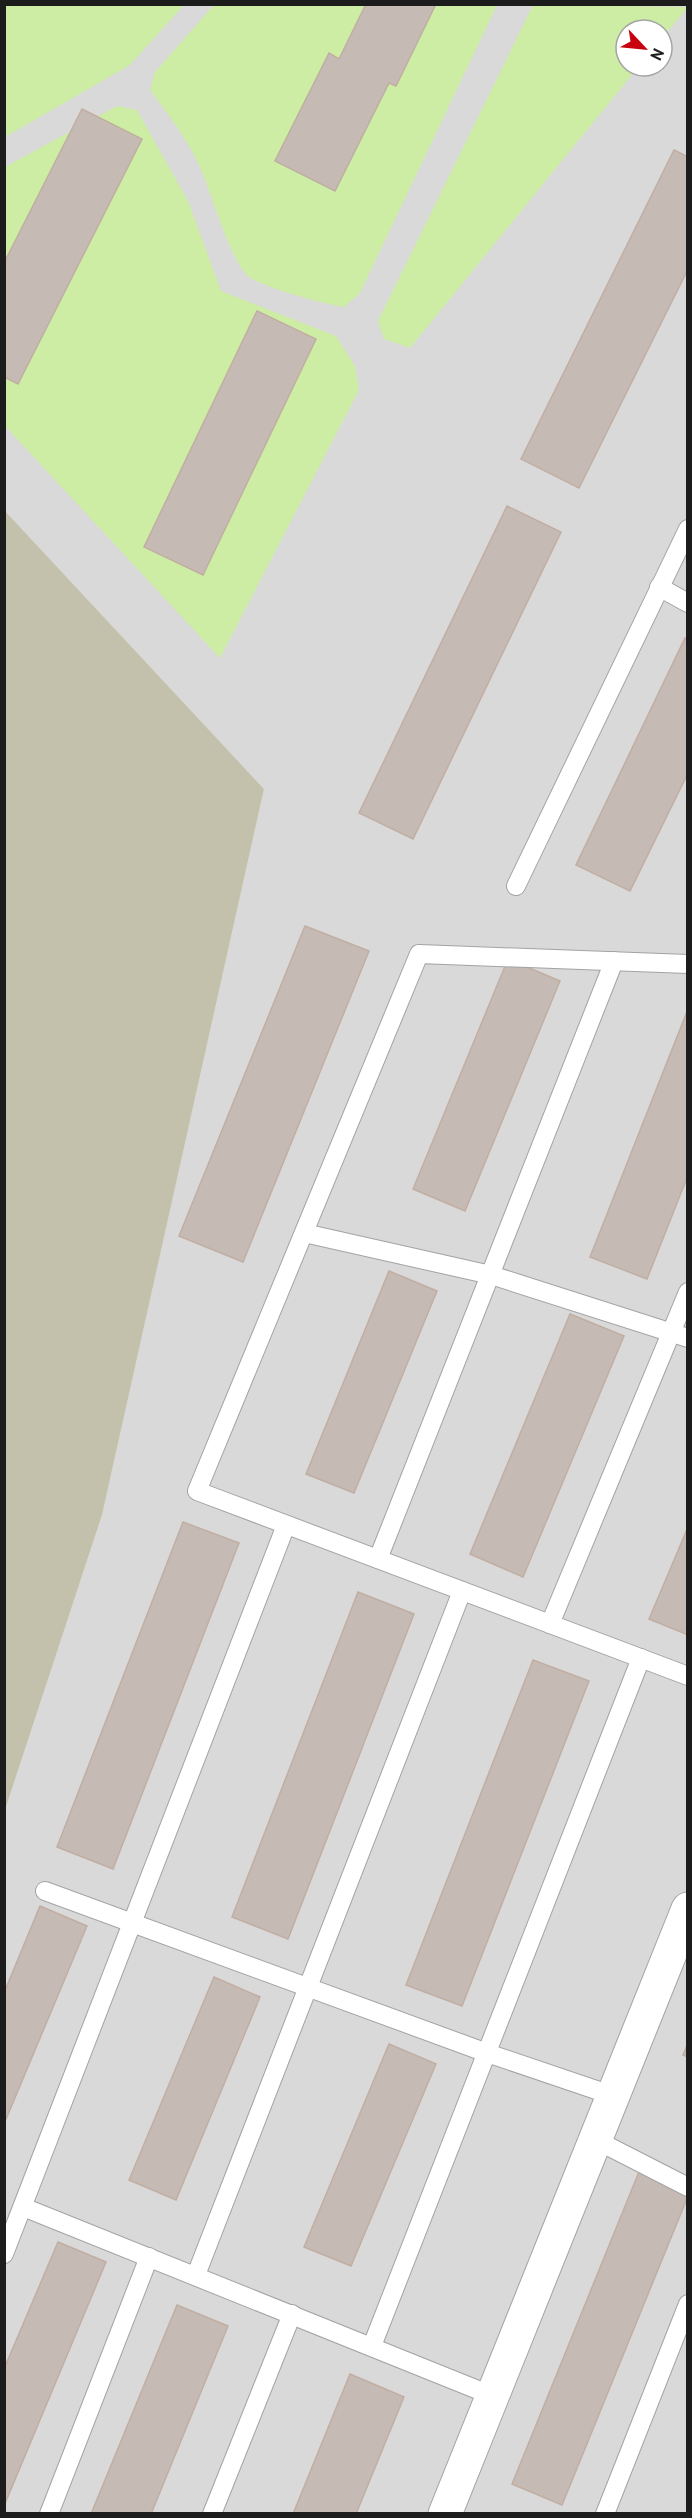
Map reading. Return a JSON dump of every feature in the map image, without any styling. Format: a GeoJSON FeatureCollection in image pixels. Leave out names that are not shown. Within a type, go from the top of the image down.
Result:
{"type":"FeatureCollection","features":[{"type":"Feature","properties":{"kind":"street"},"geometry":{"type":"LineString","coordinates":[[445,2514],[687,1909]]}},
{"type":"Feature","properties":{"kind":"lane"},"geometry":{"type":"LineString","coordinates":[[516,886],[687,529]]}},
{"type":"Feature","properties":{"kind":"lane"},"geometry":{"type":"LineString","coordinates":[[659,587],[687,603]]}},
{"type":"Feature","properties":{"kind":"lane"},"geometry":{"type":"LineString","coordinates":[[687,964],[419,954],[197,1491],[687,1676]]}},
{"type":"Feature","properties":{"kind":"lane"},"geometry":{"type":"LineString","coordinates":[[378,1559],[614,961]]}},
{"type":"Feature","properties":{"kind":"lane"},"geometry":{"type":"LineString","coordinates":[[304,1233],[491,1275],[679,1335]]}},
{"type":"Feature","properties":{"kind":"lane"},"geometry":{"type":"LineString","coordinates":[[550,1624],[679,1335],[687,1292]]}},
{"type":"Feature","properties":{"kind":"lane"},"geometry":{"type":"LineString","coordinates":[[4,2254],[286,1525]]}},
{"type":"Feature","properties":{"kind":"lane"},"geometry":{"type":"LineString","coordinates":[[196,2275],[462,1591]]}},
{"type":"Feature","properties":{"kind":"lane"},"geometry":{"type":"LineString","coordinates":[[372,2346],[641,1658]]}},
{"type":"Feature","properties":{"kind":"lane"},"geometry":{"type":"LineString","coordinates":[[45,1891],[488,2053],[614,2096]]}},
{"type":"Feature","properties":{"kind":"lane"},"geometry":{"type":"LineString","coordinates":[[594,2139],[687,2187]]}},
{"type":"Feature","properties":{"kind":"lane"},"geometry":{"type":"LineString","coordinates":[[23,2207],[493,2396]]}},
{"type":"Feature","properties":{"kind":"lane"},"geometry":{"type":"LineString","coordinates":[[49,2514],[149,2257]]}},
{"type":"Feature","properties":{"kind":"lane"},"geometry":{"type":"LineString","coordinates":[[605,2514],[687,2304]]}},
{"type":"Feature","properties":{"kind":"lane"},"geometry":{"type":"LineString","coordinates":[[212,2514],[292,2314]]}},
{"type":"Feature","properties":{"kind":"shaded area"},"geometry":{"type":"Polygon","coordinates":[[[5,5],[687,5],[687,2513],[5,2513],[5,1810],[102,1515],[264,789],[5,511],[5,5]]]}},
{"type":"Feature","properties":{"kind":"shaded area"},"geometry":{"type":"Polygon","coordinates":[[[5,511],[264,789],[102,1515],[5,1810],[5,511]]]}},
{"type":"Feature","properties":{"kind":"green space"},"geometry":{"type":"Polygon","coordinates":[[[5,4],[184,5],[130,65],[5,137],[5,4]]]}},
{"type":"Feature","properties":{"kind":"green space"},"geometry":{"type":"Polygon","coordinates":[[[214,5],[497,5],[360,293],[344,307],[279,290],[248,276],[234,255],[193,153],[150,90],[155,72],[214,5]]]}},
{"type":"Feature","properties":{"kind":"green space"},"geometry":{"type":"Polygon","coordinates":[[[533,5],[688,7],[674,24],[674,18],[614,18],[614,78],[629,78],[410,348],[384,339],[378,321],[533,5]]]}},
{"type":"Feature","properties":{"kind":"green space"},"geometry":{"type":"Polygon","coordinates":[[[117,106],[137,110],[188,201],[221,291],[336,336],[355,366],[359,390],[220,658],[5,426],[5,167],[117,106]]]}},
{"type":"Feature","properties":{"kind":"building"},"geometry":{"type":"Polygon","coordinates":[[[366,4],[436,4],[396,86],[389,83],[335,191],[275,161],[329,53],[339,59],[366,4]]]}},
{"type":"Feature","properties":{"kind":"building"},"geometry":{"type":"Polygon","coordinates":[[[82,109],[142,139],[18,384],[4,377],[4,263],[82,109]]]}},
{"type":"Feature","properties":{"kind":"building"},"geometry":{"type":"Polygon","coordinates":[[[674,150],[688,157],[688,269],[579,488],[521,459],[674,150]]]}},
{"type":"Feature","properties":{"kind":"building"},"geometry":{"type":"Polygon","coordinates":[[[257,311],[316,339],[203,575],[144,547],[257,311]]]}},
{"type":"Feature","properties":{"kind":"building"},"geometry":{"type":"Polygon","coordinates":[[[507,506],[561,532],[413,839],[359,813],[507,506]]]}},
{"type":"Feature","properties":{"kind":"building"},"geometry":{"type":"Polygon","coordinates":[[[685,638],[688,639],[688,773],[630,891],[576,865],[685,638]]]}},
{"type":"Feature","properties":{"kind":"building"},"geometry":{"type":"Polygon","coordinates":[[[305,926],[369,951],[243,1262],[179,1236],[305,926]]]}},
{"type":"Feature","properties":{"kind":"building"},"geometry":{"type":"Polygon","coordinates":[[[508,959],[560,981],[465,1211],[413,1189],[508,959]]]}},
{"type":"Feature","properties":{"kind":"building"},"geometry":{"type":"Polygon","coordinates":[[[688,1009],[688,1175],[647,1279],[590,1257],[688,1009]]]}},
{"type":"Feature","properties":{"kind":"building"},"geometry":{"type":"Polygon","coordinates":[[[389,1271],[437,1291],[354,1493],[306,1474],[389,1271]]]}},
{"type":"Feature","properties":{"kind":"building"},"geometry":{"type":"Polygon","coordinates":[[[570,1314],[624,1336],[523,1577],[470,1554],[570,1314]]]}},
{"type":"Feature","properties":{"kind":"building"},"geometry":{"type":"Polygon","coordinates":[[[183,1522],[239,1543],[113,1869],[57,1847],[183,1522]]]}},
{"type":"Feature","properties":{"kind":"building"},"geometry":{"type":"Polygon","coordinates":[[[688,1527],[688,1635],[649,1619],[688,1527]]]}},
{"type":"Feature","properties":{"kind":"building"},"geometry":{"type":"Polygon","coordinates":[[[358,1592],[414,1614],[288,1939],[232,1917],[358,1592]]]}},
{"type":"Feature","properties":{"kind":"building"},"geometry":{"type":"Polygon","coordinates":[[[533,1660],[589,1681],[462,2006],[406,1985],[533,1660]]]}},
{"type":"Feature","properties":{"kind":"building"},"geometry":{"type":"Polygon","coordinates":[[[40,1906],[87,1926],[4,2124],[4,1993],[40,1906]]]}},
{"type":"Feature","properties":{"kind":"building"},"geometry":{"type":"Polygon","coordinates":[[[214,1977],[260,1997],[176,2200],[129,2180],[214,1977]]]}},
{"type":"Feature","properties":{"kind":"building"},"geometry":{"type":"Polygon","coordinates":[[[688,2043],[688,2057],[683,2055],[688,2043]]]}},
{"type":"Feature","properties":{"kind":"building"},"geometry":{"type":"Polygon","coordinates":[[[389,2044],[436,2064],[351,2266],[304,2247],[389,2044]]]}},
{"type":"Feature","properties":{"kind":"building"},"geometry":{"type":"Polygon","coordinates":[[[643,2162],[688,2180],[688,2196],[562,2505],[512,2484],[643,2162]]]}},
{"type":"Feature","properties":{"kind":"building"},"geometry":{"type":"Polygon","coordinates":[[[58,2242],[106,2262],[4,2506],[4,2369],[58,2242]]]}},
{"type":"Feature","properties":{"kind":"building"},"geometry":{"type":"Polygon","coordinates":[[[177,2305],[228,2326],[151,2514],[91,2514],[177,2305]]]}},
{"type":"Feature","properties":{"kind":"building"},"geometry":{"type":"Polygon","coordinates":[[[350,2374],[404,2397],[356,2514],[293,2514],[350,2374]]]}}]}
